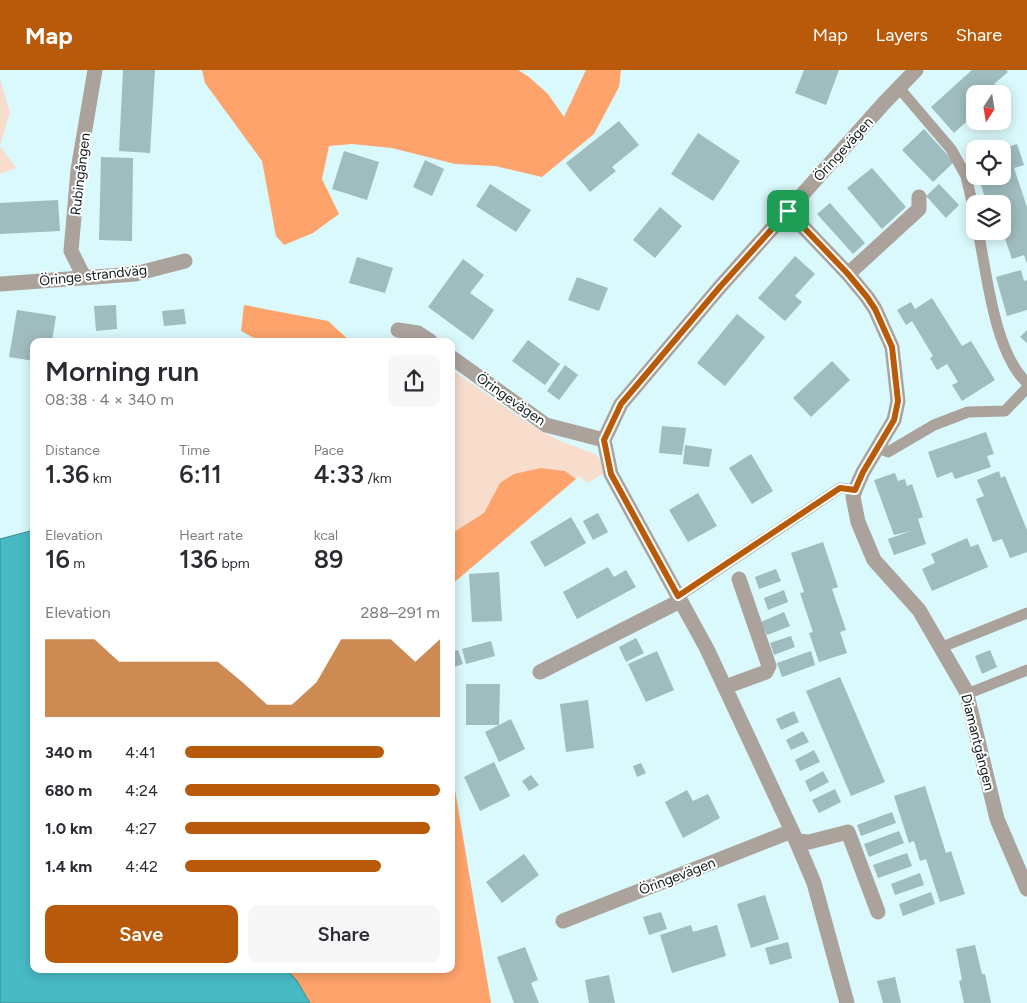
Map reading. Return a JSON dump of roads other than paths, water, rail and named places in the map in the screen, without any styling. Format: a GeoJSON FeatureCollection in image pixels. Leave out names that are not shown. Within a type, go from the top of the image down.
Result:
{"type":"FeatureCollection","features":[{"type":"Feature","properties":{"kind":"street","name":"Rubingången"},"geometry":{"type":"LineString","coordinates":[[84,277],[71,251],[78,170],[95,70]]}},
{"type":"Feature","properties":{"kind":"street","name":"Öringevägen"},"geometry":{"type":"LineString","coordinates":[[455,360],[546,425],[604,440],[621,404],[719,288],[916,70]]}},
{"type":"Feature","properties":{"kind":"street"},"geometry":{"type":"LineString","coordinates":[[848,274],[919,209],[919,197]]}},
{"type":"Feature","properties":{"kind":"street","name":"Diamantgången"},"geometry":{"type":"LineString","coordinates":[[788,211],[848,274],[875,309],[892,347],[898,401],[894,420],[863,472],[855,490],[854,497],[858,522],[874,560],[919,610],[942,647],[967,694],[998,819],[1027,889]]}},
{"type":"Feature","properties":{"kind":"street","name":"Öringe strandväg"},"geometry":{"type":"LineString","coordinates":[[0,284],[135,274],[186,261]]}},
{"type":"Feature","properties":{"kind":"street"},"geometry":{"type":"LineString","coordinates":[[398,330],[418,333],[426,338]]}},
{"type":"Feature","properties":{"kind":"street"},"geometry":{"type":"LineString","coordinates":[[604,440],[611,474],[707,649],[794,836],[814,883],[847,1003]]}},
{"type":"Feature","properties":{"kind":"street"},"geometry":{"type":"LineString","coordinates":[[725,687],[766,672],[769,666],[739,579]]}},
{"type":"Feature","properties":{"kind":"street"},"geometry":{"type":"LineString","coordinates":[[540,672],[679,598]]}},
{"type":"Feature","properties":{"kind":"street","name":"Öringevägen"},"geometry":{"type":"LineString","coordinates":[[563,922],[794,836],[808,842],[848,832],[878,912]]}},
{"type":"Feature","properties":{"kind":"lane"},"geometry":{"type":"LineString","coordinates":[[899,88],[951,149],[966,176],[970,195]]}},
{"type":"Feature","properties":{"kind":"lane"},"geometry":{"type":"LineString","coordinates":[[980,240],[998,331],[1012,363],[1027,383]]}},
{"type":"Feature","properties":{"kind":"lane"},"geometry":{"type":"LineString","coordinates":[[878,448],[888,452],[934,425],[968,412],[1005,411],[1027,388]]}},
{"type":"Feature","properties":{"kind":"lane"},"geometry":{"type":"LineString","coordinates":[[679,598],[840,488],[855,490]]}},
{"type":"Feature","properties":{"kind":"lane"},"geometry":{"type":"LineString","coordinates":[[942,647],[1027,613]]}},
{"type":"Feature","properties":{"kind":"lane"},"geometry":{"type":"LineString","coordinates":[[967,694],[1027,670]]}},
{"type":"Feature","properties":{"kind":"water"},"geometry":{"type":"Polygon","coordinates":[[[30,531],[30,973],[290,973],[297,981],[310,1003],[0,1003],[0,539],[30,531]]]}}]}
